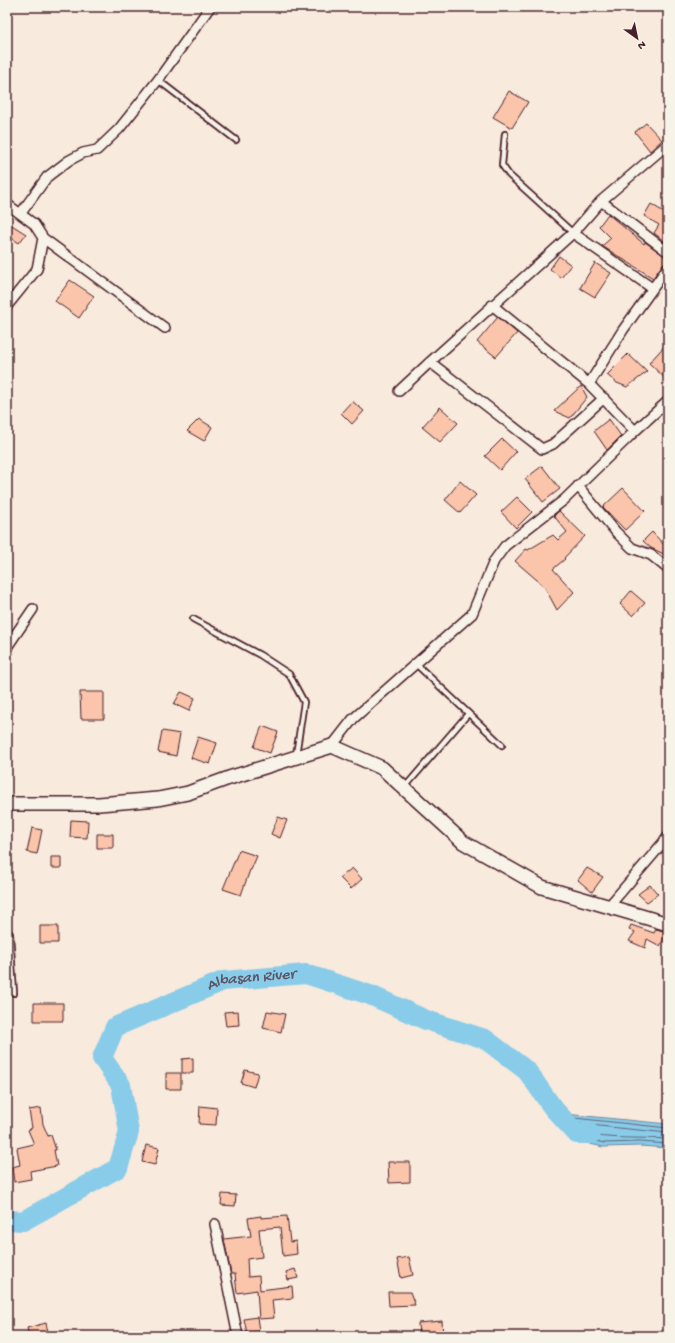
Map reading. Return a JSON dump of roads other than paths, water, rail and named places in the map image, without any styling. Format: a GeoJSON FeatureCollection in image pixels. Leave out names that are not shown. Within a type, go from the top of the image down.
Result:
{"type":"FeatureCollection","features":[{"type":"Feature","properties":{"kind":"street"},"geometry":{"type":"LineString","coordinates":[[21,213],[47,177],[68,161],[83,153],[98,150],[106,143],[158,80],[210,7]]}},
{"type":"Feature","properties":{"kind":"street"},"geometry":{"type":"LineString","coordinates":[[399,392],[572,233],[601,201],[668,144]]}},
{"type":"Feature","properties":{"kind":"street"},"geometry":{"type":"LineString","coordinates":[[601,201],[668,252]]}},
{"type":"Feature","properties":{"kind":"street"},"geometry":{"type":"LineString","coordinates":[[7,204],[34,224],[44,238],[165,328]]}},
{"type":"Feature","properties":{"kind":"street"},"geometry":{"type":"LineString","coordinates":[[572,233],[652,288]]}},
{"type":"Feature","properties":{"kind":"street"},"geometry":{"type":"LineString","coordinates":[[7,306],[37,270],[44,238]]}},
{"type":"Feature","properties":{"kind":"street"},"geometry":{"type":"LineString","coordinates":[[590,384],[652,288],[668,266]]}},
{"type":"Feature","properties":{"kind":"street"},"geometry":{"type":"LineString","coordinates":[[492,305],[590,384],[635,431]]}},
{"type":"Feature","properties":{"kind":"street"},"geometry":{"type":"LineString","coordinates":[[430,362],[542,449],[553,444],[604,398]]}},
{"type":"Feature","properties":{"kind":"street"},"geometry":{"type":"LineString","coordinates":[[7,804],[99,804],[158,799],[188,792],[332,746],[353,719],[472,614],[494,561],[505,546],[564,500],[668,401]]}},
{"type":"Feature","properties":{"kind":"street"},"geometry":{"type":"LineString","coordinates":[[578,486],[616,532],[632,548],[651,555],[668,568]]}},
{"type":"Feature","properties":{"kind":"street"},"geometry":{"type":"LineString","coordinates":[[7,647],[33,609]]}},
{"type":"Feature","properties":{"kind":"street"},"geometry":{"type":"LineString","coordinates":[[332,746],[382,768],[462,842],[542,887],[668,924]]}},
{"type":"Feature","properties":{"kind":"street"},"geometry":{"type":"LineString","coordinates":[[609,906],[668,837]]}},
{"type":"Feature","properties":{"kind":"street"},"geometry":{"type":"LineString","coordinates":[[215,1224],[238,1336]]}},
{"type":"Feature","properties":{"kind":"lane"},"geometry":{"type":"LineString","coordinates":[[158,80],[236,140]]}},
{"type":"Feature","properties":{"kind":"lane"},"geometry":{"type":"LineString","coordinates":[[505,134],[502,165],[508,175],[572,233]]}},
{"type":"Feature","properties":{"kind":"lane"},"geometry":{"type":"LineString","coordinates":[[193,619],[260,655],[289,674],[304,702],[296,757]]}},
{"type":"Feature","properties":{"kind":"lane"},"geometry":{"type":"LineString","coordinates":[[416,664],[502,745]]}},
{"type":"Feature","properties":{"kind":"lane"},"geometry":{"type":"LineString","coordinates":[[404,788],[468,714]]}},
{"type":"Feature","properties":{"kind":"lane"},"geometry":{"type":"LineString","coordinates":[[7,930],[10,934],[14,993]]}},
{"type":"Feature","properties":{"kind":"water"},"geometry":{"type":"Polygon","coordinates":[[[565,1114],[668,1124],[668,1148],[640,1146],[603,1147],[573,1140],[565,1114]]]}},
{"type":"Feature","properties":{"kind":"waterway","name":"Albasan River"},"geometry":{"type":"LineString","coordinates":[[7,1220],[23,1221],[118,1168],[129,1132],[121,1085],[102,1058],[115,1027],[223,981],[306,974],[370,995],[426,1020],[485,1039],[527,1071],[553,1108],[577,1134],[591,1134]]}}]}
